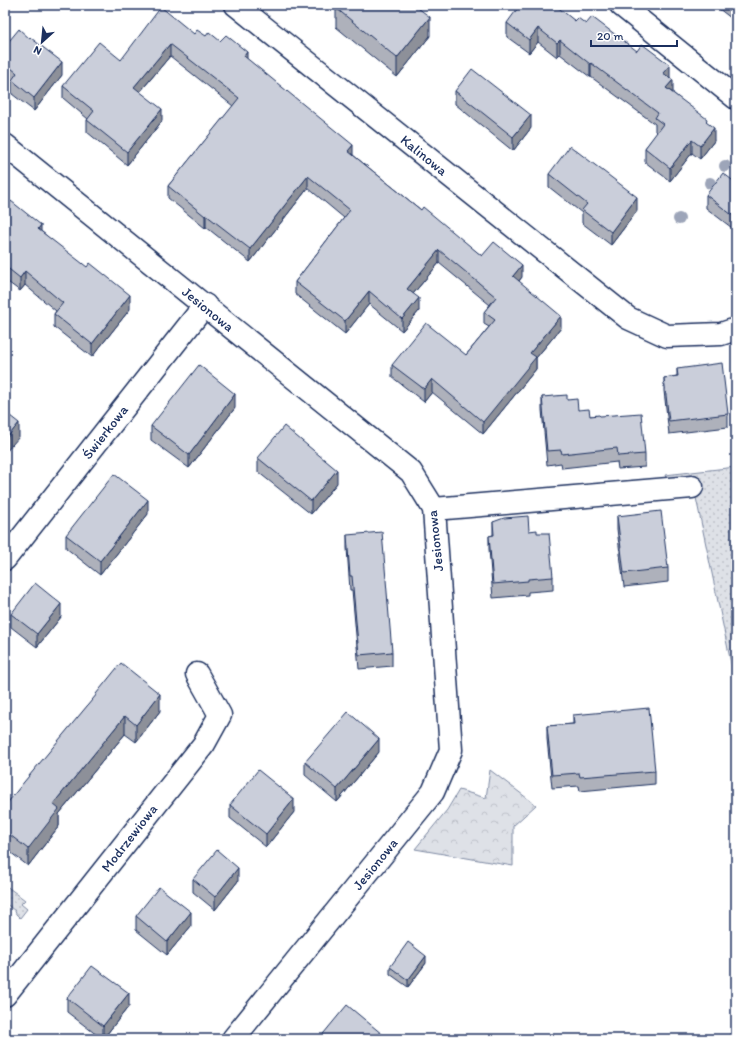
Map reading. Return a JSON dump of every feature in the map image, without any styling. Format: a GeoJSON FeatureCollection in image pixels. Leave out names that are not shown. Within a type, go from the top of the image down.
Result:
{"type":"FeatureCollection","features":[{"type":"Feature","properties":{"kind":"street","name":"Kalinowa"},"geometry":{"type":"LineString","coordinates":[[236,5],[628,318],[667,336],[721,334],[736,329]]}},
{"type":"Feature","properties":{"kind":"street"},"geometry":{"type":"LineString","coordinates":[[621,5],[736,98]]}},
{"type":"Feature","properties":{"kind":"street","name":"Jesionowa"},"geometry":{"type":"LineString","coordinates":[[5,145],[411,472],[434,509],[451,750],[433,792],[233,1039]]}},
{"type":"Feature","properties":{"kind":"street","name":"Świerkowa"},"geometry":{"type":"LineString","coordinates":[[5,559],[204,306]]}},
{"type":"Feature","properties":{"kind":"street"},"geometry":{"type":"LineString","coordinates":[[434,509],[692,487]]}},
{"type":"Feature","properties":{"kind":"street","name":"Modrzewiowa"},"geometry":{"type":"LineString","coordinates":[[5,995],[204,744],[220,715],[197,674]]}},
{"type":"Feature","properties":{"kind":"green space"},"geometry":{"type":"Polygon","coordinates":[[[736,467],[736,687],[695,493],[673,495],[665,475],[736,467]]]}},
{"type":"Feature","properties":{"kind":"green space"},"geometry":{"type":"Polygon","coordinates":[[[490,770],[536,805],[513,826],[513,866],[415,849],[447,810],[459,790],[486,798],[490,770]]]}},
{"type":"Feature","properties":{"kind":"green space"},"geometry":{"type":"Polygon","coordinates":[[[5,885],[25,900],[21,904],[27,909],[20,918],[15,911],[5,903],[5,885]]]}},
{"type":"Feature","properties":{"kind":"building"},"geometry":{"type":"Polygon","coordinates":[[[338,5],[414,5],[430,17],[397,58],[336,8],[338,5]]]}},
{"type":"Feature","properties":{"kind":"building"},"geometry":{"type":"Polygon","coordinates":[[[520,5],[548,5],[550,7],[555,5],[575,21],[578,18],[586,24],[592,17],[637,51],[642,44],[670,65],[663,73],[673,80],[666,88],[707,119],[706,122],[714,128],[700,146],[692,140],[670,168],[645,148],[663,124],[655,118],[658,113],[591,63],[590,64],[560,40],[557,43],[538,28],[529,40],[507,23],[520,5]]]}},
{"type":"Feature","properties":{"kind":"building"},"geometry":{"type":"Polygon","coordinates":[[[161,7],[194,34],[197,30],[206,36],[209,32],[220,41],[226,35],[247,52],[244,56],[353,145],[348,151],[421,210],[423,207],[482,256],[494,242],[522,265],[513,276],[561,316],[530,353],[536,357],[483,422],[432,379],[424,389],[392,365],[426,323],[466,355],[495,320],[484,312],[496,297],[439,250],[407,289],[419,298],[402,319],[369,291],[345,321],[295,282],[350,210],[308,176],[250,249],[206,215],[205,216],[168,186],[239,98],[170,44],[134,87],[162,109],[127,152],[87,120],[94,111],[63,86],[99,42],[121,60],[161,7]]]}},
{"type":"Feature","properties":{"kind":"building"},"geometry":{"type":"Polygon","coordinates":[[[19,29],[30,39],[31,38],[62,62],[34,98],[12,80],[17,73],[5,63],[5,46],[19,29]]]}},
{"type":"Feature","properties":{"kind":"building"},"geometry":{"type":"Polygon","coordinates":[[[472,69],[531,115],[513,137],[455,91],[472,69]]]}},
{"type":"Feature","properties":{"kind":"building"},"geometry":{"type":"Polygon","coordinates":[[[570,146],[637,197],[611,232],[582,210],[587,204],[549,174],[570,146]]]}},
{"type":"Feature","properties":{"kind":"building"},"geometry":{"type":"Polygon","coordinates":[[[723,173],[736,183],[736,218],[706,195],[723,173]]]}},
{"type":"Feature","properties":{"kind":"building"},"geometry":{"type":"Polygon","coordinates":[[[11,201],[41,225],[38,229],[87,267],[90,263],[130,295],[92,344],[54,314],[63,303],[25,271],[20,278],[5,266],[5,209],[11,201]]]}},
{"type":"Feature","properties":{"kind":"building"},"geometry":{"type":"Polygon","coordinates":[[[722,363],[728,414],[669,421],[664,378],[678,376],[677,369],[722,363]]]}},
{"type":"Feature","properties":{"kind":"building"},"geometry":{"type":"Polygon","coordinates":[[[199,365],[235,394],[189,455],[151,426],[199,365]]]}},
{"type":"Feature","properties":{"kind":"building"},"geometry":{"type":"Polygon","coordinates":[[[567,395],[567,400],[577,399],[578,410],[589,409],[590,416],[641,413],[645,454],[618,456],[617,448],[562,454],[561,450],[547,451],[542,397],[567,395]]]}},
{"type":"Feature","properties":{"kind":"building"},"geometry":{"type":"Polygon","coordinates":[[[5,412],[19,423],[5,440],[5,412]]]}},
{"type":"Feature","properties":{"kind":"building"},"geometry":{"type":"Polygon","coordinates":[[[284,426],[337,470],[311,501],[258,458],[284,426]]]}},
{"type":"Feature","properties":{"kind":"building"},"geometry":{"type":"Polygon","coordinates":[[[114,474],[148,500],[100,561],[66,535],[114,474]]]}},
{"type":"Feature","properties":{"kind":"building"},"geometry":{"type":"Polygon","coordinates":[[[661,511],[668,568],[624,573],[617,516],[661,511]]]}},
{"type":"Feature","properties":{"kind":"building"},"geometry":{"type":"Polygon","coordinates":[[[528,516],[529,531],[537,530],[537,533],[549,533],[553,577],[493,584],[489,536],[494,535],[493,522],[504,518],[528,516]]]}},
{"type":"Feature","properties":{"kind":"building"},"geometry":{"type":"Polygon","coordinates":[[[382,532],[392,652],[359,655],[347,535],[382,532]]]}},
{"type":"Feature","properties":{"kind":"building"},"geometry":{"type":"Polygon","coordinates":[[[35,583],[61,604],[37,634],[11,614],[35,583]]]}},
{"type":"Feature","properties":{"kind":"building"},"geometry":{"type":"Polygon","coordinates":[[[121,663],[160,694],[136,725],[125,716],[53,804],[59,809],[28,849],[5,831],[5,806],[121,663]]]}},
{"type":"Feature","properties":{"kind":"building"},"geometry":{"type":"Polygon","coordinates":[[[649,708],[655,771],[580,777],[579,773],[552,775],[547,726],[574,724],[573,715],[649,708]]]}},
{"type":"Feature","properties":{"kind":"building"},"geometry":{"type":"Polygon","coordinates":[[[348,712],[379,739],[337,789],[305,762],[348,712]]]}},
{"type":"Feature","properties":{"kind":"building"},"geometry":{"type":"Polygon","coordinates":[[[258,770],[294,799],[266,834],[230,805],[258,770]]]}},
{"type":"Feature","properties":{"kind":"building"},"geometry":{"type":"Polygon","coordinates":[[[217,850],[238,868],[215,897],[193,879],[217,850]]]}},
{"type":"Feature","properties":{"kind":"building"},"geometry":{"type":"Polygon","coordinates":[[[159,887],[191,912],[167,942],[136,916],[159,887]]]}},
{"type":"Feature","properties":{"kind":"building"},"geometry":{"type":"Polygon","coordinates":[[[408,942],[426,956],[408,980],[390,967],[408,942]]]}},
{"type":"Feature","properties":{"kind":"building"},"geometry":{"type":"Polygon","coordinates":[[[92,966],[129,993],[103,1026],[67,998],[92,966]]]}},
{"type":"Feature","properties":{"kind":"building"},"geometry":{"type":"Polygon","coordinates":[[[347,1005],[388,1039],[319,1039],[347,1005]]]}}]}
